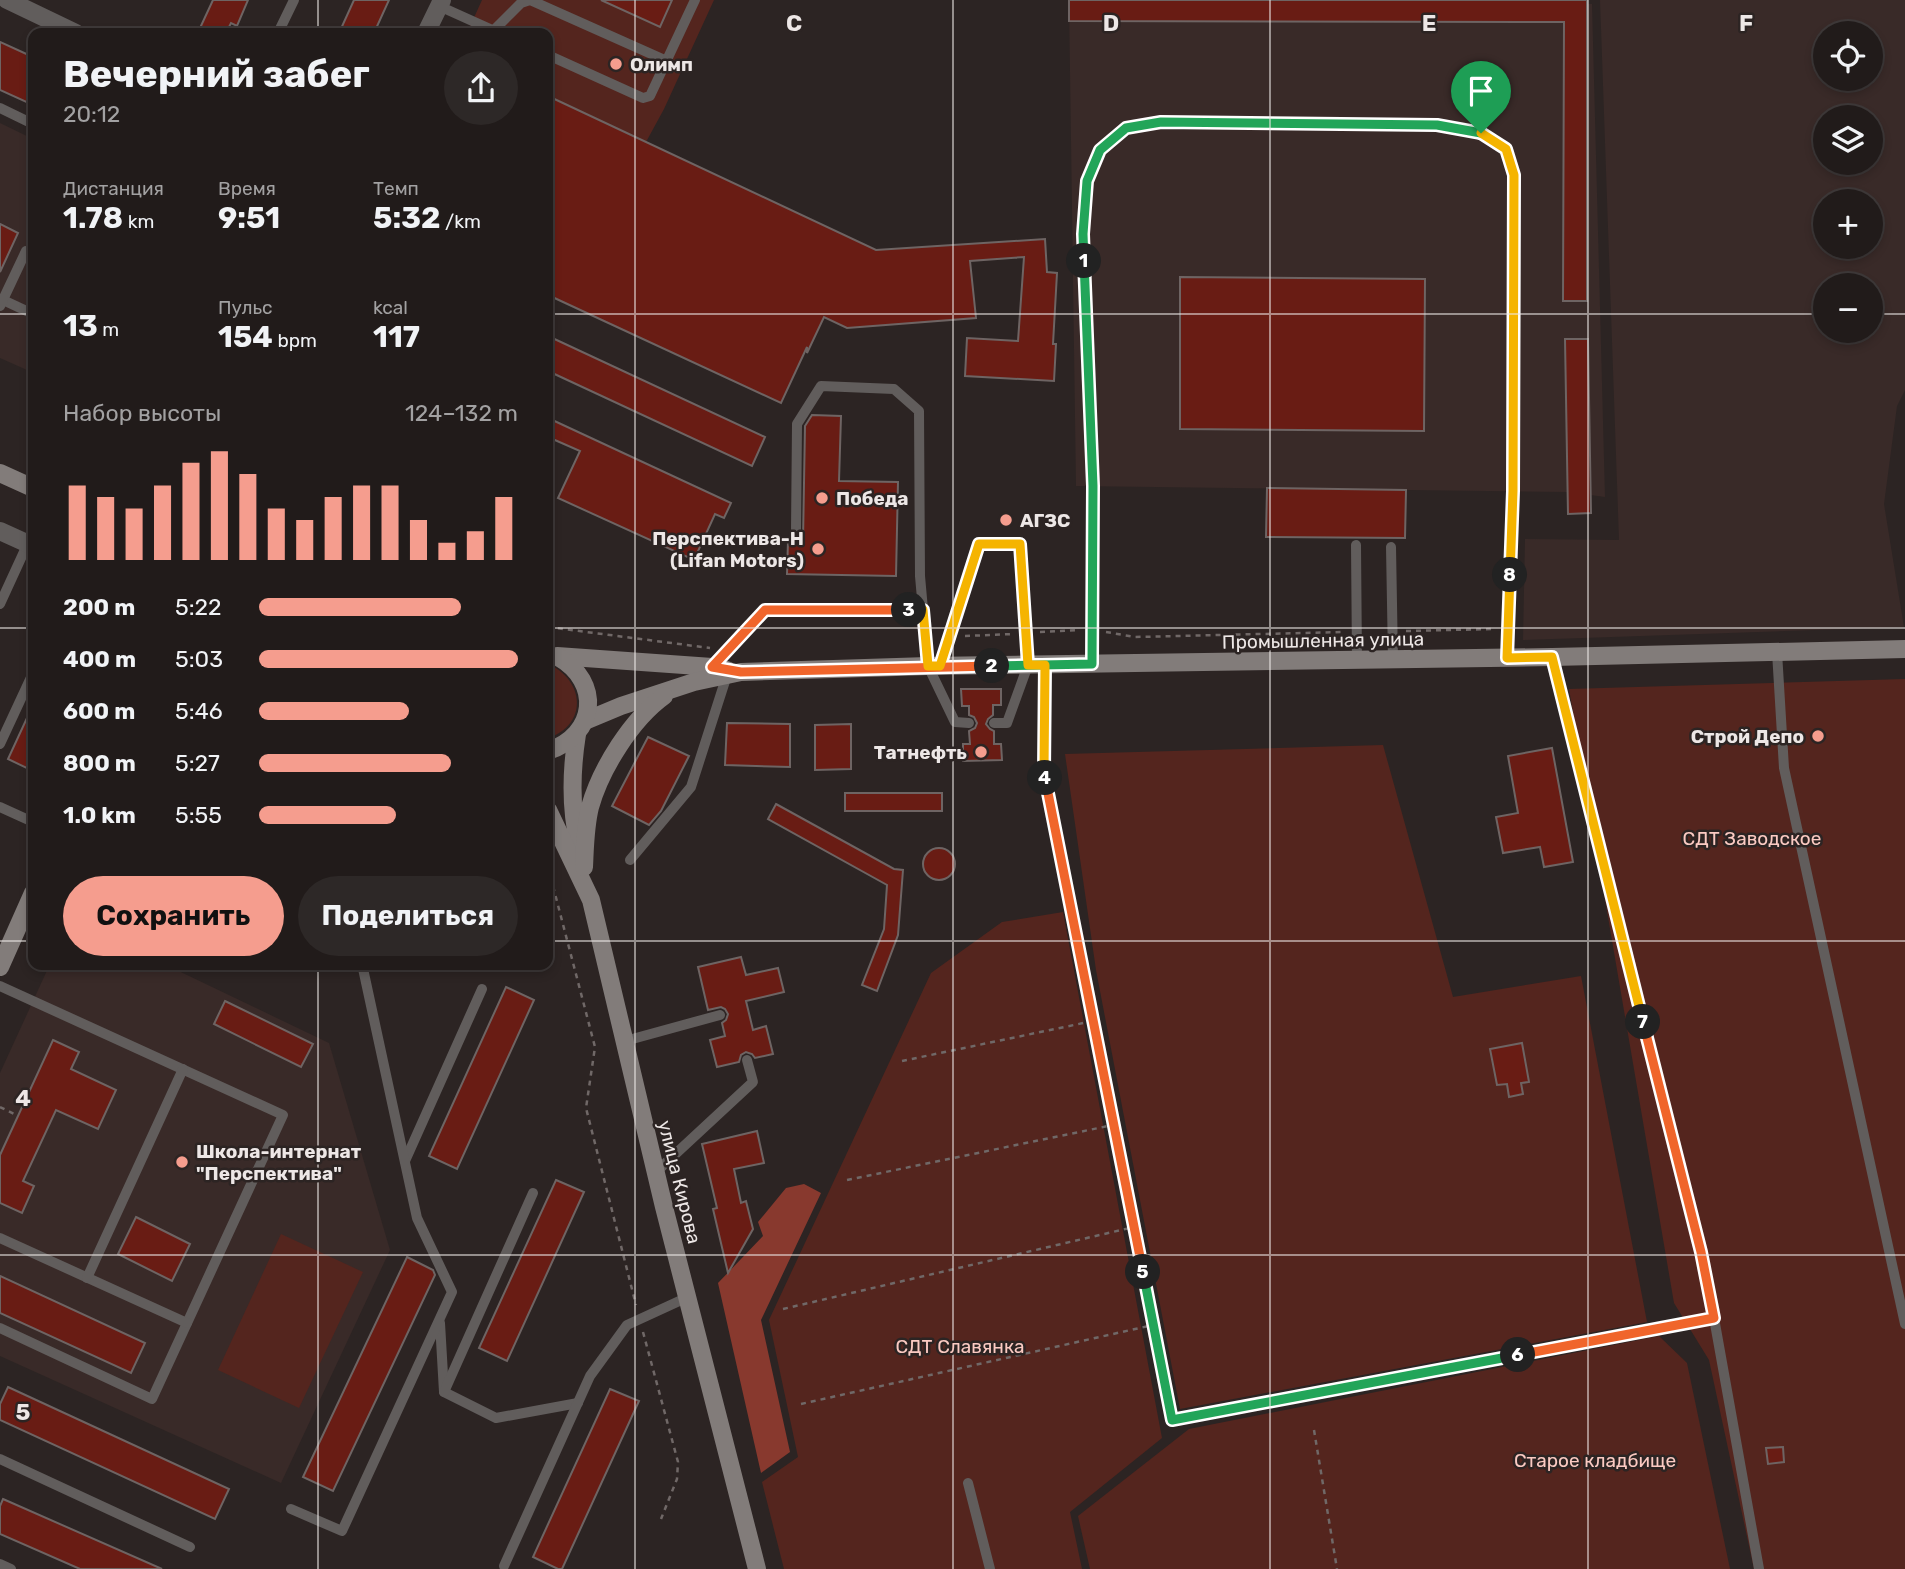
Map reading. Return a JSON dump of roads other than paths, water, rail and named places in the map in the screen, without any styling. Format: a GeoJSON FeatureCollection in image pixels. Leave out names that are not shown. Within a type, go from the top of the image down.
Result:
{"type":"FeatureCollection","features":[{"type":"Feature","properties":{"kind":"main road"},"geometry":{"type":"LineString","coordinates":[[0,473],[28,486]]}},
{"type":"Feature","properties":{"kind":"main road","name":"Промышленная улица"},"geometry":{"type":"LineString","coordinates":[[726,671],[1905,649]]}},
{"type":"Feature","properties":{"kind":"main road"},"geometry":{"type":"LineString","coordinates":[[553,655],[726,671]]}},
{"type":"Feature","properties":{"kind":"main road"},"geometry":{"type":"LineString","coordinates":[[553,656],[570,664],[587,690],[588,706],[581,727],[571,784],[573,812],[591,900]]}},
{"type":"Feature","properties":{"kind":"main road"},"geometry":{"type":"LineString","coordinates":[[553,749],[564,745],[581,727],[621,706],[726,671]]}},
{"type":"Feature","properties":{"kind":"main road"},"geometry":{"type":"LineString","coordinates":[[584,867],[587,822],[598,786],[615,753],[637,721],[674,689]]}},
{"type":"Feature","properties":{"kind":"main road","name":"улица Кирова"},"geometry":{"type":"LineString","coordinates":[[553,820],[591,900],[656,1172],[757,1569]]}},
{"type":"Feature","properties":{"kind":"main road"},"geometry":{"type":"LineString","coordinates":[[0,967],[28,904]]}},
{"type":"Feature","properties":{"kind":"street"},"geometry":{"type":"LineString","coordinates":[[6,0],[65,28]]}},
{"type":"Feature","properties":{"kind":"street"},"geometry":{"type":"LineString","coordinates":[[428,28],[441,3]]}},
{"type":"Feature","properties":{"kind":"street"},"geometry":{"type":"LineString","coordinates":[[0,531],[28,543]]}},
{"type":"Feature","properties":{"kind":"lane"},"geometry":{"type":"LineString","coordinates":[[280,28],[293,0]]}},
{"type":"Feature","properties":{"kind":"lane"},"geometry":{"type":"LineString","coordinates":[[499,28],[521,2],[530,0],[667,61]]}},
{"type":"Feature","properties":{"kind":"lane"},"geometry":{"type":"LineString","coordinates":[[553,57],[645,99],[650,96],[695,0]]}},
{"type":"Feature","properties":{"kind":"lane"},"geometry":{"type":"LineString","coordinates":[[441,3],[488,28]]}},
{"type":"Feature","properties":{"kind":"lane"},"geometry":{"type":"LineString","coordinates":[[0,108],[28,122]]}},
{"type":"Feature","properties":{"kind":"lane"},"geometry":{"type":"LineString","coordinates":[[1092,664],[1093,486],[1083,234],[1087,181],[1100,150],[1126,128],[1161,122],[1437,125],[1481,133],[1506,149],[1514,175],[1513,491],[1507,658]]}},
{"type":"Feature","properties":{"kind":"lane"},"geometry":{"type":"LineString","coordinates":[[26,251],[1,303],[28,312]]}},
{"type":"Feature","properties":{"kind":"lane"},"geometry":{"type":"LineString","coordinates":[[796,531],[797,424],[821,386],[894,389],[919,411],[920,576],[923,610],[934,666],[955,722],[969,723]]}},
{"type":"Feature","properties":{"kind":"lane"},"geometry":{"type":"LineString","coordinates":[[934,666],[979,544],[1020,544],[1037,665],[1007,723],[994,723]]}},
{"type":"Feature","properties":{"kind":"lane"},"geometry":{"type":"LineString","coordinates":[[1356,545],[1357,661]]}},
{"type":"Feature","properties":{"kind":"lane"},"geometry":{"type":"LineString","coordinates":[[1391,547],[1393,660]]}},
{"type":"Feature","properties":{"kind":"lane"},"geometry":{"type":"LineString","coordinates":[[0,604],[28,548]]}},
{"type":"Feature","properties":{"kind":"lane"},"geometry":{"type":"LineString","coordinates":[[630,860],[691,787],[726,671],[765,610],[923,610]]}},
{"type":"Feature","properties":{"kind":"lane"},"geometry":{"type":"LineString","coordinates":[[1777,652],[1784,768],[1905,1324]]}},
{"type":"Feature","properties":{"kind":"lane"},"geometry":{"type":"LineString","coordinates":[[0,744],[28,684]]}},
{"type":"Feature","properties":{"kind":"lane"},"geometry":{"type":"LineString","coordinates":[[0,807],[28,820]]}},
{"type":"Feature","properties":{"kind":"lane"},"geometry":{"type":"LineString","coordinates":[[291,1509],[342,1531],[452,1292],[417,1218],[363,970]]}},
{"type":"Feature","properties":{"kind":"lane"},"geometry":{"type":"LineString","coordinates":[[0,986],[283,1115],[152,1399],[0,1328]]}},
{"type":"Feature","properties":{"kind":"lane"},"geometry":{"type":"LineString","coordinates":[[405,1161],[482,989]]}},
{"type":"Feature","properties":{"kind":"lane"},"geometry":{"type":"LineString","coordinates":[[625,1041],[720,1015]]}},
{"type":"Feature","properties":{"kind":"lane"},"geometry":{"type":"LineString","coordinates":[[656,1172],[753,1082],[747,1060]]}},
{"type":"Feature","properties":{"kind":"lane"},"geometry":{"type":"LineString","coordinates":[[87,1278],[183,1069]]}},
{"type":"Feature","properties":{"kind":"lane"},"geometry":{"type":"LineString","coordinates":[[444,1392],[533,1193]]}},
{"type":"Feature","properties":{"kind":"lane"},"geometry":{"type":"LineString","coordinates":[[0,1238],[187,1323]]}},
{"type":"Feature","properties":{"kind":"lane"},"geometry":{"type":"LineString","coordinates":[[504,1566],[590,1376],[627,1325],[688,1297]]}},
{"type":"Feature","properties":{"kind":"lane"},"geometry":{"type":"LineString","coordinates":[[1714,1318],[1759,1569]]}},
{"type":"Feature","properties":{"kind":"lane"},"geometry":{"type":"LineString","coordinates":[[439,1319],[444,1392]]}},
{"type":"Feature","properties":{"kind":"lane"},"geometry":{"type":"LineString","coordinates":[[444,1392],[496,1418],[578,1403]]}},
{"type":"Feature","properties":{"kind":"lane"},"geometry":{"type":"LineString","coordinates":[[0,1460],[190,1547]]}},
{"type":"Feature","properties":{"kind":"lane"},"geometry":{"type":"LineString","coordinates":[[968,1483],[990,1569]]}},
{"type":"Feature","properties":{"kind":"lane"},"geometry":{"type":"LineString","coordinates":[[0,1564],[10,1569]]}},
{"type":"Feature","properties":{"kind":"place","name":"Олимп"},"geometry":{"type":"Point","coordinates":[616,64]}},
{"type":"Feature","properties":{"kind":"place","name":"Победа"},"geometry":{"type":"Point","coordinates":[822,498]}},
{"type":"Feature","properties":{"kind":"place","name":"АГЗС"},"geometry":{"type":"Point","coordinates":[1006,520]}},
{"type":"Feature","properties":{"kind":"place","name":"Перспектива-Н (Lifan Motors)"},"geometry":{"type":"Point","coordinates":[818,549]}},
{"type":"Feature","properties":{"kind":"place","name":"Строй Депо"},"geometry":{"type":"Point","coordinates":[1818,736]}},
{"type":"Feature","properties":{"kind":"place","name":"Татнефть"},"geometry":{"type":"Point","coordinates":[981,752]}},
{"type":"Feature","properties":{"kind":"place","name":"Школа-интернат \"Перспектива\""},"geometry":{"type":"Point","coordinates":[182,1162]}},
{"type":"Feature","properties":{"kind":"park label","name":"СДТ Заводское"},"geometry":{"type":"Point","coordinates":[1752,838]}},
{"type":"Feature","properties":{"kind":"park label","name":"СДТ Славянка"},"geometry":{"type":"Point","coordinates":[960,1346]}},
{"type":"Feature","properties":{"kind":"park label","name":"Старое кладбище"},"geometry":{"type":"Point","coordinates":[1595,1460]}}]}
